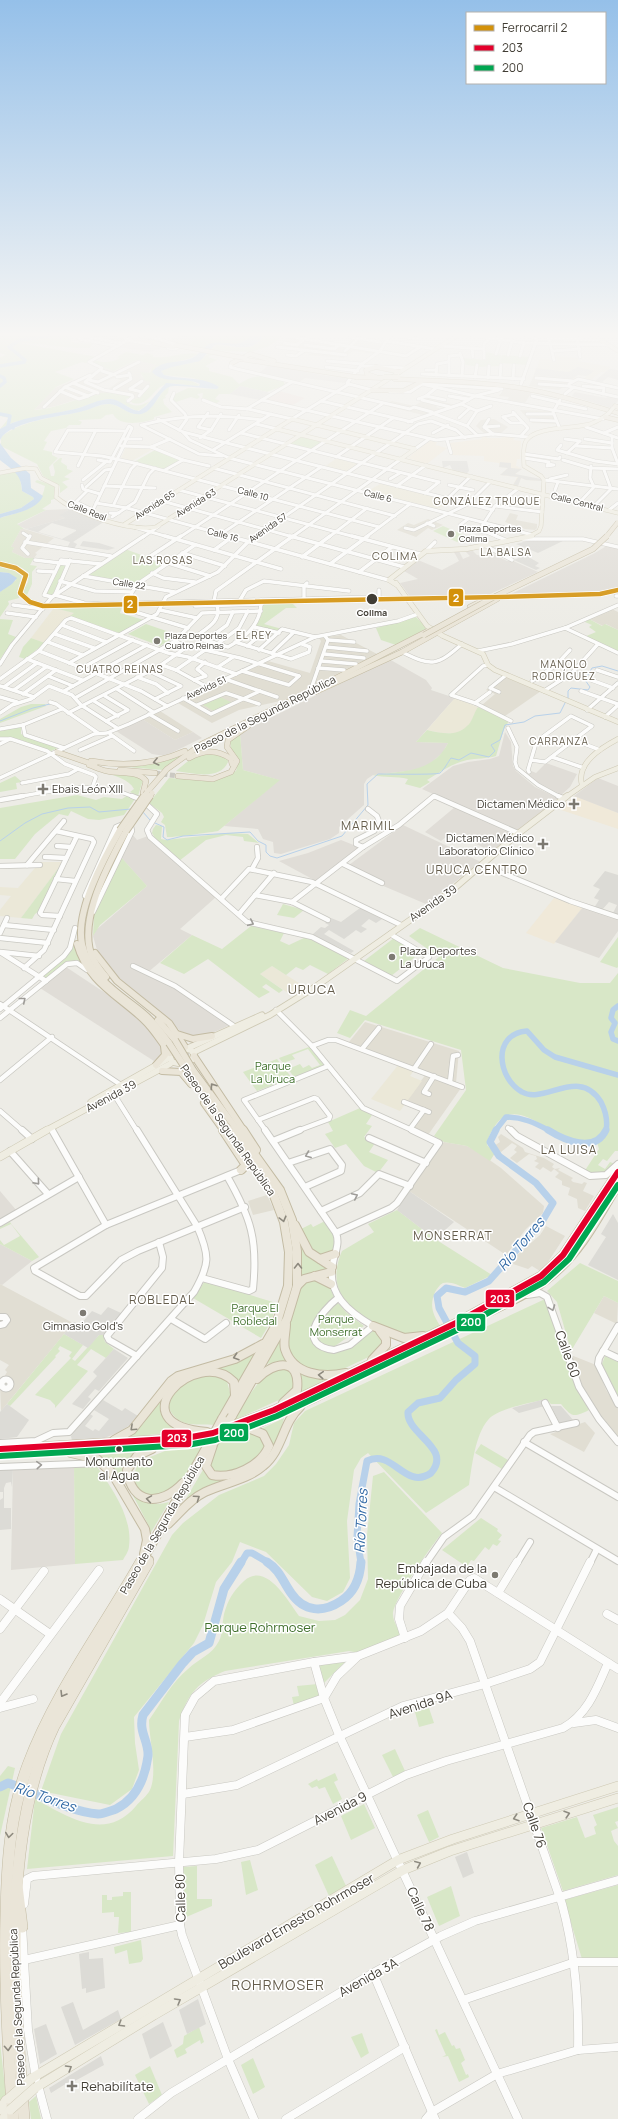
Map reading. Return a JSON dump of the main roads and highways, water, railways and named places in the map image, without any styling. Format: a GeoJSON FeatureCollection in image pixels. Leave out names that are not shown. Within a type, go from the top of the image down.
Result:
{"type":"FeatureCollection","features":[{"type":"Feature","properties":{"kind":"highway","name":"Paseo de la Segunda República"},"geometry":{"type":"LineString","coordinates":[[171,1040],[151,1020],[104,982],[88,961],[82,946],[80,928],[123,831],[137,805],[163,773],[179,760],[218,736],[426,635],[503,593],[593,549],[604,540],[618,524]]}},
{"type":"Feature","properties":{"kind":"highway"},"geometry":{"type":"LineString","coordinates":[[495,598],[497,600],[402,652],[313,689],[431,629],[484,599],[495,598]]}},
{"type":"Feature","properties":{"kind":"highway","name":"Paseo de la Segunda República"},"geometry":{"type":"LineString","coordinates":[[123,831],[147,793],[176,766],[205,746],[261,719],[313,689]]}},
{"type":"Feature","properties":{"kind":"highway"},"geometry":{"type":"LineString","coordinates":[[176,766],[195,754],[209,751],[222,753],[231,759],[232,762],[229,770],[218,775],[207,776],[178,774],[212,779],[231,772],[237,761],[228,747],[228,740],[232,735],[261,719]]}},
{"type":"Feature","properties":{"kind":"highway"},"geometry":{"type":"LineString","coordinates":[[91,761],[121,766],[146,764],[170,758],[218,736]]}},
{"type":"Feature","properties":{"kind":"highway"},"geometry":{"type":"LineString","coordinates":[[60,752],[114,767],[156,772],[103,768],[60,752]]}},
{"type":"Feature","properties":{"kind":"highway"},"geometry":{"type":"LineString","coordinates":[[60,752],[107,771],[141,776],[146,781],[147,793]]}},
{"type":"Feature","properties":{"kind":"highway","name":"Paseo de la Segunda República"},"geometry":{"type":"LineString","coordinates":[[33,1763],[168,1524],[222,1419],[276,1325],[288,1286],[288,1252],[284,1222],[268,1183],[171,1040],[148,1010],[104,974],[91,954],[87,934],[89,918],[98,885]]}},
{"type":"Feature","properties":{"kind":"highway"},"geometry":{"type":"LineString","coordinates":[[98,885],[85,896],[75,928],[80,956],[87,970],[105,990],[171,1040],[191,1050],[270,1171],[280,1190]]}},
{"type":"Feature","properties":{"kind":"highway"},"geometry":{"type":"LineString","coordinates":[[98,885],[93,912],[91,941],[104,974]]}},
{"type":"Feature","properties":{"kind":"highway"},"geometry":{"type":"LineString","coordinates":[[96,955],[117,981],[161,1015],[171,1040],[172,1061],[188,1080]]}},
{"type":"Feature","properties":{"kind":"highway"},"geometry":{"type":"LineString","coordinates":[[171,1040],[212,1036]]}},
{"type":"Feature","properties":{"kind":"highway"},"geometry":{"type":"LineString","coordinates":[[171,1040],[159,1068],[176,1071],[183,1074],[242,1157],[246,1164],[242,1170],[252,1171],[268,1183]]}},
{"type":"Feature","properties":{"kind":"highway","name":"Paseo de la Segunda República"},"geometry":{"type":"LineString","coordinates":[[6,2107],[2,1936],[3,1896],[8,1840],[33,1763],[50,1716],[142,1562],[198,1461],[232,1416],[287,1319],[297,1286],[298,1266],[292,1220],[280,1190],[191,1071]]}},
{"type":"Feature","properties":{"kind":"highway"},"geometry":{"type":"LineString","coordinates":[[242,1157],[261,1174]]}},
{"type":"Feature","properties":{"kind":"highway"},"geometry":{"type":"LineString","coordinates":[[458,1325],[550,1269],[581,1230],[615,1172]]}},
{"type":"Feature","properties":{"kind":"highway"},"geometry":{"type":"LineString","coordinates":[[0,1456],[5,1450],[112,1441],[212,1441],[362,1368],[509,1301],[537,1286],[555,1272],[588,1232],[618,1184]]}},
{"type":"Feature","properties":{"kind":"highway"},"geometry":{"type":"LineString","coordinates":[[292,1220],[309,1252],[331,1269],[304,1279],[297,1286]]}},
{"type":"Feature","properties":{"kind":"highway"},"geometry":{"type":"LineString","coordinates":[[320,1259],[335,1254]]}},
{"type":"Feature","properties":{"kind":"highway"},"geometry":{"type":"LineString","coordinates":[[315,1276],[331,1284]]}},
{"type":"Feature","properties":{"kind":"highway"},"geometry":{"type":"LineString","coordinates":[[287,1319],[285,1348],[290,1359],[306,1372],[322,1375],[342,1374],[362,1368],[385,1348],[386,1342],[384,1335],[374,1326],[404,1338],[436,1334]]}},
{"type":"Feature","properties":{"kind":"highway"},"geometry":{"type":"LineString","coordinates":[[112,1441],[132,1430],[171,1381],[178,1376],[258,1348],[276,1325]]}},
{"type":"Feature","properties":{"kind":"highway"},"geometry":{"type":"LineString","coordinates":[[5,1450],[61,1451],[159,1446],[203,1440],[248,1428],[312,1399],[436,1334]]}},
{"type":"Feature","properties":{"kind":"highway"},"geometry":{"type":"LineString","coordinates":[[232,1416],[262,1373],[271,1366],[282,1365],[293,1369],[297,1373],[299,1383],[297,1390],[293,1395],[274,1410]]}},
{"type":"Feature","properties":{"kind":"highway"},"geometry":{"type":"LineString","coordinates":[[212,1441],[172,1423],[165,1410],[166,1396],[176,1384],[183,1380],[203,1373],[216,1371],[226,1373],[234,1381],[236,1390],[234,1400]]}},
{"type":"Feature","properties":{"kind":"highway"},"geometry":{"type":"LineString","coordinates":[[168,1524],[193,1500],[204,1493],[264,1466],[279,1447],[291,1417],[297,1410],[312,1399]]}},
{"type":"Feature","properties":{"kind":"highway"},"geometry":{"type":"LineString","coordinates":[[212,1441],[206,1466],[212,1475],[226,1476],[245,1468],[264,1457],[269,1446],[263,1434],[248,1428]]}},
{"type":"Feature","properties":{"kind":"highway"},"geometry":{"type":"LineString","coordinates":[[159,1446],[137,1456],[127,1470],[129,1485],[134,1493],[142,1497],[155,1500],[165,1498],[174,1492],[198,1461]]}},
{"type":"Feature","properties":{"kind":"highway"},"geometry":{"type":"LineString","coordinates":[[61,1451],[94,1458],[112,1473],[145,1529],[147,1540],[142,1562]]}},
{"type":"Feature","properties":{"kind":"highway","name":"Paseo de la Segunda República"},"geometry":{"type":"LineString","coordinates":[[22,1797],[16,1862],[12,1943],[24,2119]]}},
{"type":"Feature","properties":{"kind":"highway"},"geometry":{"type":"LineString","coordinates":[[16,1862],[22,1927]]}},
{"type":"Feature","properties":{"kind":"main road","name":"Avenida 65"},"geometry":{"type":"LineString","coordinates":[[125,524],[269,434]]}},
{"type":"Feature","properties":{"kind":"main road","name":"Calle Central"},"geometry":{"type":"LineString","coordinates":[[297,434],[618,513]]}},
{"type":"Feature","properties":{"kind":"main road"},"geometry":{"type":"LineString","coordinates":[[353,434],[415,449],[401,459]]}},
{"type":"Feature","properties":{"kind":"main road"},"geometry":{"type":"LineString","coordinates":[[396,584],[389,580],[427,550],[461,549],[486,546],[534,537],[540,529],[544,480],[524,466],[524,456],[525,442],[528,437],[537,434]]}},
{"type":"Feature","properties":{"kind":"main road","name":"Avenida 63"},"geometry":{"type":"LineString","coordinates":[[125,524],[143,528],[160,525],[302,435]]}},
{"type":"Feature","properties":{"kind":"main road","name":"Calle Central"},"geometry":{"type":"LineString","coordinates":[[406,456],[409,460],[420,464]]}},
{"type":"Feature","properties":{"kind":"main road","name":"Calle Real"},"geometry":{"type":"LineString","coordinates":[[0,473],[26,468],[36,469],[41,478],[57,486],[56,497],[58,500],[91,514],[125,524]]}},
{"type":"Feature","properties":{"kind":"main road"},"geometry":{"type":"LineString","coordinates":[[397,574],[394,578],[396,584],[431,629],[478,651],[485,656],[488,665],[505,676],[618,722]]}},
{"type":"Feature","properties":{"kind":"main road"},"geometry":{"type":"LineString","coordinates":[[573,790],[582,770],[600,750],[618,739]]}},
{"type":"Feature","properties":{"kind":"main road","name":"Avenida 39"},"geometry":{"type":"LineString","coordinates":[[269,1014],[315,987],[356,959],[401,925],[450,892],[483,865],[518,833],[573,790],[602,774],[618,768]]}},
{"type":"Feature","properties":{"kind":"main road"},"geometry":{"type":"LineString","coordinates":[[582,770],[589,776],[602,774]]}},
{"type":"Feature","properties":{"kind":"main road"},"geometry":{"type":"LineString","coordinates":[[582,770],[582,784]]}},
{"type":"Feature","properties":{"kind":"main road"},"geometry":{"type":"LineString","coordinates":[[191,1050],[212,1036],[234,1026],[269,1014]]}},
{"type":"Feature","properties":{"kind":"main road"},"geometry":{"type":"LineString","coordinates":[[172,1061],[175,1049],[191,1050],[257,1024],[269,1014]]}},
{"type":"Feature","properties":{"kind":"main road"},"geometry":{"type":"LineString","coordinates":[[58,1123],[115,1096],[172,1061],[190,1062],[191,1050]]}},
{"type":"Feature","properties":{"kind":"main road","name":"Avenida 39"},"geometry":{"type":"LineString","coordinates":[[0,1157],[58,1123],[172,1061]]}},
{"type":"Feature","properties":{"kind":"main road"},"geometry":{"type":"LineString","coordinates":[[58,1123],[121,1085],[159,1068]]}},
{"type":"Feature","properties":{"kind":"main road","name":"Boulevard Ernesto Rohrmoser"},"geometry":{"type":"LineString","coordinates":[[3,2119],[6,2107],[35,2082],[398,1860],[453,1838],[618,1786]]}},
{"type":"Feature","properties":{"kind":"main road","name":"Boulevard Ernesto Rohrmoser"},"geometry":{"type":"LineString","coordinates":[[200,1982],[403,1870],[450,1851],[618,1798]]}},
{"type":"Feature","properties":{"kind":"water"},"geometry":{"type":"Polygon","coordinates":[[[0,434],[5,434],[5,434],[0,441],[0,434]]]}},
{"type":"Feature","properties":{"kind":"water"},"geometry":{"type":"Polygon","coordinates":[[[0,443],[11,458],[30,474],[31,488],[43,496],[40,501],[30,508],[0,518],[0,514],[21,508],[34,499],[22,491],[22,485],[18,476],[12,469],[0,460],[0,443]]]}},
{"type":"Feature","properties":{"kind":"water"},"geometry":{"type":"Polygon","coordinates":[[[0,572],[9,573],[17,578],[12,584],[0,592],[0,572]]]}},
{"type":"Feature","properties":{"kind":"waterway"},"geometry":{"type":"LineString","coordinates":[[568,699],[568,691],[571,688],[588,690],[590,687],[585,680],[592,668],[602,666],[618,671]]}},
{"type":"Feature","properties":{"kind":"waterway"},"geometry":{"type":"LineString","coordinates":[[155,823],[164,827],[163,837],[167,840],[183,836],[250,832],[258,841],[266,845],[266,852],[270,856],[277,858],[342,836],[368,805],[367,784],[378,774],[437,774],[441,772],[451,758],[459,760],[471,753],[489,757],[495,751],[491,745],[500,740],[505,725],[524,722],[535,716],[560,713],[566,701]]}},
{"type":"Feature","properties":{"kind":"waterway"},"geometry":{"type":"LineString","coordinates":[[0,721],[33,708],[50,704]]}},
{"type":"Feature","properties":{"kind":"waterway"},"geometry":{"type":"LineString","coordinates":[[0,841],[25,823],[42,814],[68,808],[90,807],[99,812],[131,809]]}},
{"type":"Feature","properties":{"kind":"waterway"},"geometry":{"type":"LineString","coordinates":[[142,811],[150,820]]}},
{"type":"Feature","properties":{"kind":"waterway","name":"Río Torres"},"geometry":{"type":"LineString","coordinates":[[618,1006],[613,1010],[611,1018],[615,1023],[611,1032],[613,1039],[618,1041]]}},
{"type":"Feature","properties":{"kind":"waterway","name":"Río Torres"},"geometry":{"type":"LineString","coordinates":[[606,1131],[607,1120],[601,1102],[592,1092],[582,1087],[572,1086],[531,1095],[522,1092],[514,1086],[504,1068],[502,1058],[503,1048],[508,1040],[515,1034],[527,1031],[544,1050],[555,1057],[618,1075]]}},
{"type":"Feature","properties":{"kind":"waterway","name":"Río Torres"},"geometry":{"type":"LineString","coordinates":[[495,1131],[506,1117],[529,1121],[550,1131]]}},
{"type":"Feature","properties":{"kind":"waterway","name":"Río Torres"},"geometry":{"type":"LineString","coordinates":[[361,1562],[357,1537],[359,1504],[367,1461],[376,1459],[384,1460],[406,1474],[414,1477],[422,1477],[431,1473],[436,1464],[436,1456],[433,1449],[409,1420],[408,1412],[418,1403],[440,1398],[456,1380],[475,1364],[475,1356],[458,1343],[439,1308],[437,1296],[446,1288],[465,1292],[489,1281],[543,1220],[553,1203],[536,1183],[499,1156],[490,1142],[496,1130]]}},
{"type":"Feature","properties":{"kind":"waterway","name":"Río Torres"},"geometry":{"type":"LineString","coordinates":[[548,1130],[562,1138],[579,1143],[595,1142],[606,1130]]}},
{"type":"Feature","properties":{"kind":"waterway","name":"Río Torres"},"geometry":{"type":"LineString","coordinates":[[241,1563],[247,1553],[252,1553],[269,1563]]}},
{"type":"Feature","properties":{"kind":"waterway","name":"Río Torres"},"geometry":{"type":"LineString","coordinates":[[31,1792],[72,1809],[98,1814],[116,1809],[129,1800],[142,1780],[147,1764],[148,1751],[142,1726],[143,1715],[182,1664],[193,1652],[209,1643],[224,1589],[241,1562]]}},
{"type":"Feature","properties":{"kind":"waterway","name":"Río Torres"},"geometry":{"type":"LineString","coordinates":[[267,1562],[278,1572],[296,1599],[302,1604],[314,1609],[321,1609],[334,1605],[346,1597],[356,1584],[361,1562]]}},
{"type":"Feature","properties":{"kind":"waterway","name":"Río Torres"},"geometry":{"type":"LineString","coordinates":[[0,1787],[8,1783],[22,1788]]}},
{"type":"Feature","properties":{"kind":"tunnel"},"geometry":{"type":"LineString","coordinates":[[155,773],[178,776]]}},
{"type":"Feature","properties":{"kind":"tunnel"},"geometry":{"type":"LineString","coordinates":[[168,1062],[194,1049]]}},
{"type":"Feature","properties":{"kind":"rail line","name":"2"},"geometry":{"type":"LineString","coordinates":[[0,564],[16,568],[26,575],[20,593],[24,599],[36,605],[43,606],[498,597],[600,594],[618,590]]}},
{"type":"Feature","properties":{"kind":"place","name":"Plaza Deportes Colima"},"geometry":{"type":"Point","coordinates":[451,534]}},
{"type":"Feature","properties":{"kind":"place","name":"Colima"},"geometry":{"type":"Point","coordinates":[372,599]}},
{"type":"Feature","properties":{"kind":"place","name":"Plaza Deportes Cuatro Reinas"},"geometry":{"type":"Point","coordinates":[157,641]}},
{"type":"Feature","properties":{"kind":"place","name":"Ebais León XIII"},"geometry":{"type":"Point","coordinates":[43,789]}},
{"type":"Feature","properties":{"kind":"place","name":"Dictamen Médico"},"geometry":{"type":"Point","coordinates":[574,804]}},
{"type":"Feature","properties":{"kind":"place","name":"Dictamen Médico Laboratorio Clínico"},"geometry":{"type":"Point","coordinates":[543,844]}},
{"type":"Feature","properties":{"kind":"place","name":"Plaza Deportes La Uruca"},"geometry":{"type":"Point","coordinates":[392,957]}},
{"type":"Feature","properties":{"kind":"place","name":"Gimnasio Gold's"},"geometry":{"type":"Point","coordinates":[83,1313]}},
{"type":"Feature","properties":{"kind":"place","name":"Monumento al Agua"},"geometry":{"type":"Point","coordinates":[119,1449]}},
{"type":"Feature","properties":{"kind":"place","name":"Embajada de la República de Cuba"},"geometry":{"type":"Point","coordinates":[495,1575]}},
{"type":"Feature","properties":{"kind":"place","name":"Rehabilítate"},"geometry":{"type":"Point","coordinates":[72,2086]}},
{"type":"Feature","properties":{"kind":"district","name":"GONZÁLEZ TRUQUE"},"geometry":{"type":"Point","coordinates":[487,501]}},
{"type":"Feature","properties":{"kind":"district","name":"LA BALSA"},"geometry":{"type":"Point","coordinates":[506,552]}},
{"type":"Feature","properties":{"kind":"district","name":"COLIMA"},"geometry":{"type":"Point","coordinates":[395,556]}},
{"type":"Feature","properties":{"kind":"district","name":"LAS ROSAS"},"geometry":{"type":"Point","coordinates":[163,560]}},
{"type":"Feature","properties":{"kind":"district","name":"EL REY"},"geometry":{"type":"Point","coordinates":[254,635]}},
{"type":"Feature","properties":{"kind":"district","name":"CUATRO REINAS"},"geometry":{"type":"Point","coordinates":[120,669]}},
{"type":"Feature","properties":{"kind":"district","name":"MANOLO RODRÍGUEZ"},"geometry":{"type":"Point","coordinates":[564,670]}},
{"type":"Feature","properties":{"kind":"district","name":"CARRANZA"},"geometry":{"type":"Point","coordinates":[559,741]}},
{"type":"Feature","properties":{"kind":"district","name":"MARIMIL"},"geometry":{"type":"Point","coordinates":[368,826]}},
{"type":"Feature","properties":{"kind":"district","name":"URUCA CENTRO"},"geometry":{"type":"Point","coordinates":[477,870]}},
{"type":"Feature","properties":{"kind":"district","name":"URUCA"},"geometry":{"type":"Point","coordinates":[312,989]}},
{"type":"Feature","properties":{"kind":"district","name":"LA LUISA"},"geometry":{"type":"Point","coordinates":[569,1150]}},
{"type":"Feature","properties":{"kind":"district","name":"MONSERRAT"},"geometry":{"type":"Point","coordinates":[453,1236]}},
{"type":"Feature","properties":{"kind":"district","name":"ROBLEDAL"},"geometry":{"type":"Point","coordinates":[162,1300]}},
{"type":"Feature","properties":{"kind":"district","name":"ROHRMOSER"},"geometry":{"type":"Point","coordinates":[278,1985]}},
{"type":"Feature","properties":{"kind":"park label","name":"Parque La Uruca"},"geometry":{"type":"Point","coordinates":[273,1072]}},
{"type":"Feature","properties":{"kind":"park label","name":"Parque El Robledal"},"geometry":{"type":"Point","coordinates":[255,1314]}},
{"type":"Feature","properties":{"kind":"park label","name":"Parque Monserrat"},"geometry":{"type":"Point","coordinates":[336,1325]}},
{"type":"Feature","properties":{"kind":"park label","name":"Parque Rohrmoser"},"geometry":{"type":"Point","coordinates":[260,1627]}}]}
